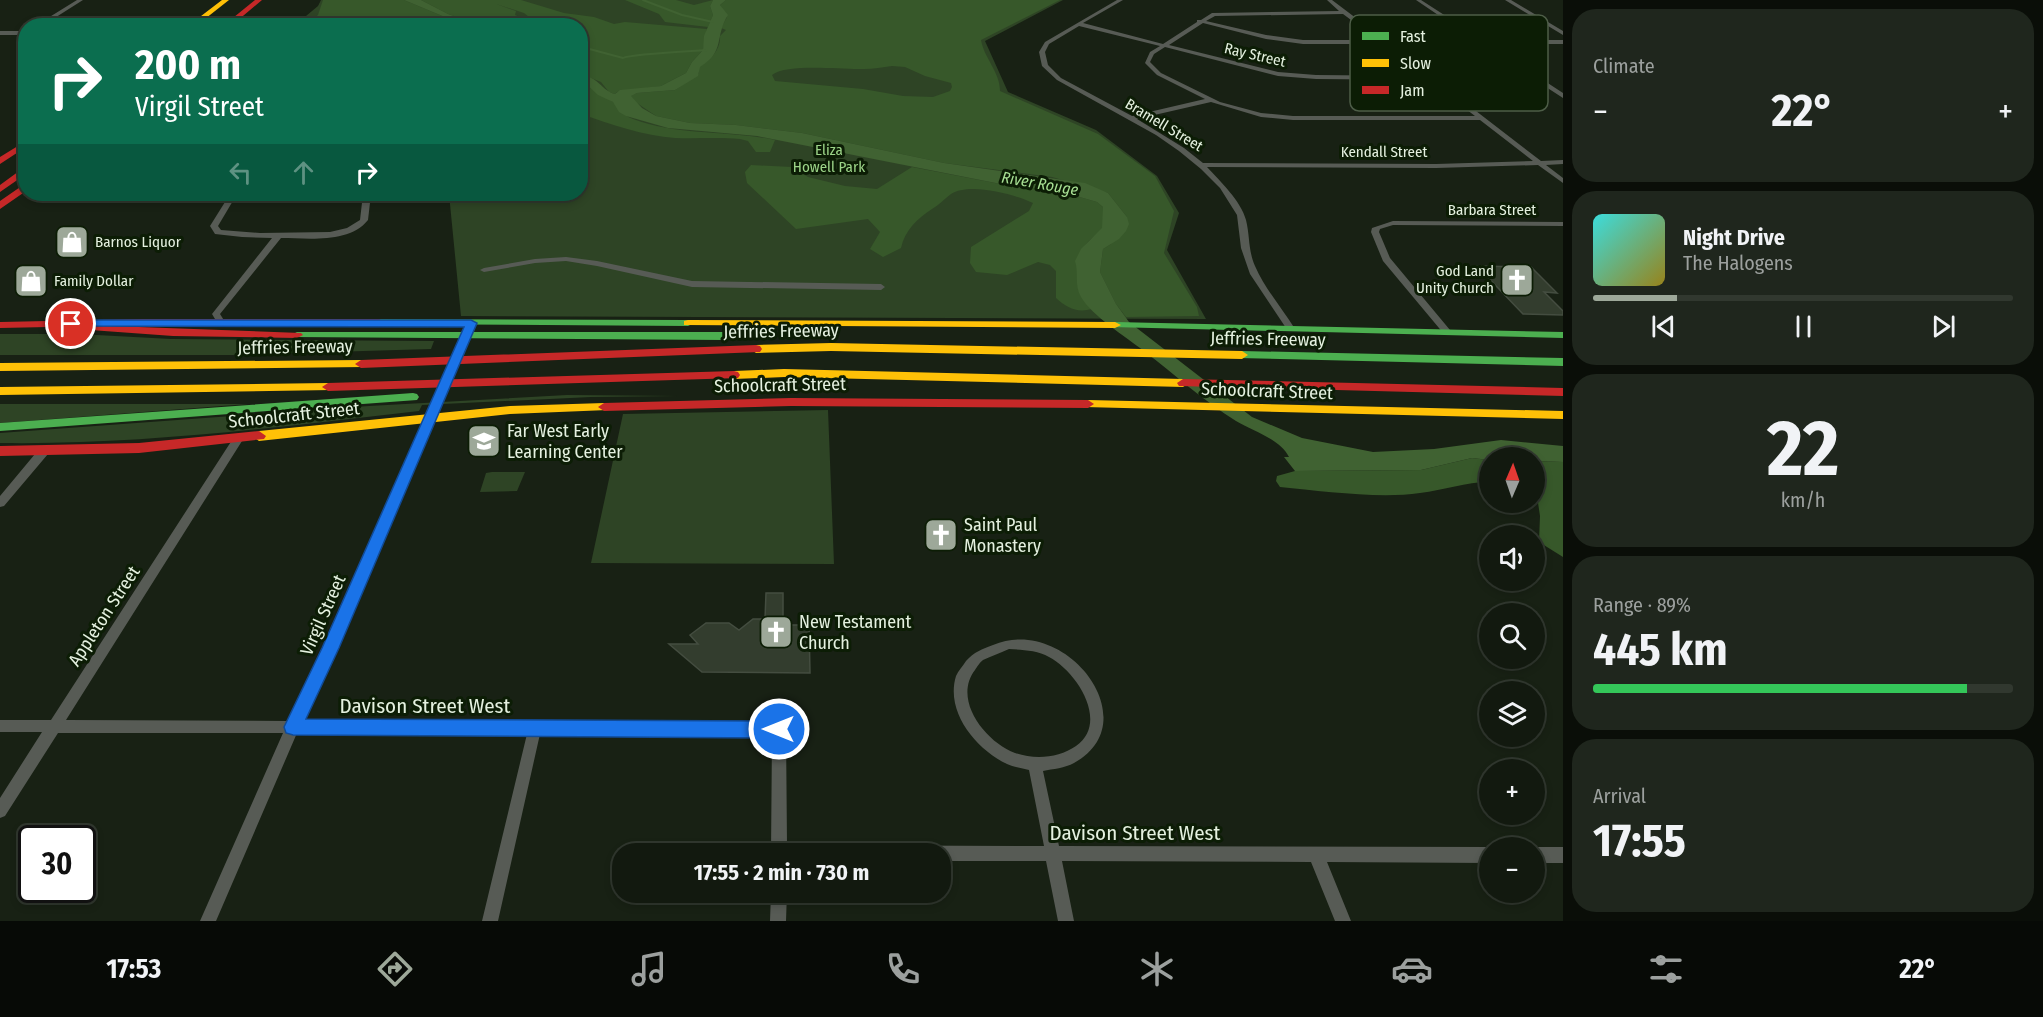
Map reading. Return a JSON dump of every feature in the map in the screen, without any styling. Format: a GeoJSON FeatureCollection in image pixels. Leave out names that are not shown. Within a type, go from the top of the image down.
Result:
{"type":"FeatureCollection","features":[{"type":"Feature","properties":{"kind":"main road"},"geometry":{"type":"LineString","coordinates":[[202,18],[226,0]]}},
{"type":"Feature","properties":{"kind":"main road"},"geometry":{"type":"LineString","coordinates":[[236,18],[259,0]]}},
{"type":"Feature","properties":{"kind":"main road"},"geometry":{"type":"LineString","coordinates":[[0,161],[18,149]]}},
{"type":"Feature","properties":{"kind":"main road"},"geometry":{"type":"LineString","coordinates":[[0,177],[18,164]]}},
{"type":"Feature","properties":{"kind":"main road"},"geometry":{"type":"LineString","coordinates":[[0,189],[18,175]]}},
{"type":"Feature","properties":{"kind":"main road"},"geometry":{"type":"LineString","coordinates":[[0,206],[18,192]]}},
{"type":"Feature","properties":{"kind":"main road"},"geometry":{"type":"LineString","coordinates":[[0,325],[221,322],[470,326],[970,323],[1563,335]]}},
{"type":"Feature","properties":{"kind":"main road"},"geometry":{"type":"LineString","coordinates":[[49,324],[105,330],[200,335],[772,337],[831,347]]}},
{"type":"Feature","properties":{"kind":"main road","name":"Jeffries Freeway"},"geometry":{"type":"LineString","coordinates":[[0,367],[339,364],[688,350],[831,347],[1563,362]]}},
{"type":"Feature","properties":{"kind":"main road"},"geometry":{"type":"LineString","coordinates":[[0,391],[278,389],[691,375],[849,374],[1563,392]]}},
{"type":"Feature","properties":{"kind":"main road"},"geometry":{"type":"LineString","coordinates":[[0,427],[396,398],[551,391],[691,375]]}},
{"type":"Feature","properties":{"kind":"main road","name":"Schoolcraft Street"},"geometry":{"type":"LineString","coordinates":[[0,451],[139,448],[238,439],[432,411],[779,402],[946,401],[1563,415]]}},
{"type":"Feature","properties":{"kind":"street"},"geometry":{"type":"LineString","coordinates":[[51,18],[81,0]]}},
{"type":"Feature","properties":{"kind":"street","name":"Bramell Street"},"geometry":{"type":"LineString","coordinates":[[1121,0],[1055,37],[1044,47],[1042,57],[1045,66],[1059,79],[1185,152],[1215,176],[1238,209],[1244,223],[1244,246],[1248,261],[1291,329]]}},
{"type":"Feature","properties":{"kind":"street"},"geometry":{"type":"LineString","coordinates":[[1329,0],[1350,15]]}},
{"type":"Feature","properties":{"kind":"street"},"geometry":{"type":"LineString","coordinates":[[1419,0],[1441,15]]}},
{"type":"Feature","properties":{"kind":"street"},"geometry":{"type":"LineString","coordinates":[[1507,0],[1532,15]]}},
{"type":"Feature","properties":{"kind":"street"},"geometry":{"type":"LineString","coordinates":[[1346,12],[1227,12],[1210,15],[1148,56],[1148,62],[1150,67],[1159,74],[1210,100],[1242,111],[1282,117],[1482,118]]}},
{"type":"Feature","properties":{"kind":"street"},"geometry":{"type":"LineString","coordinates":[[1199,21],[1291,41],[1350,41]]}},
{"type":"Feature","properties":{"kind":"street","name":"Ray Street"},"geometry":{"type":"LineString","coordinates":[[1078,24],[1292,76],[1350,77]]}},
{"type":"Feature","properties":{"kind":"street"},"geometry":{"type":"LineString","coordinates":[[1548,24],[1563,33]]}},
{"type":"Feature","properties":{"kind":"street"},"geometry":{"type":"LineString","coordinates":[[0,33],[18,33]]}},
{"type":"Feature","properties":{"kind":"street"},"geometry":{"type":"LineString","coordinates":[[1548,86],[1563,96]]}},
{"type":"Feature","properties":{"kind":"street"},"geometry":{"type":"LineString","coordinates":[[1129,119],[1210,100]]}},
{"type":"Feature","properties":{"kind":"street"},"geometry":{"type":"LineString","coordinates":[[1473,111],[1563,182]]}},
{"type":"Feature","properties":{"kind":"street","name":"Kendall Street"},"geometry":{"type":"LineString","coordinates":[[1204,165],[1436,166],[1563,162]]}},
{"type":"Feature","properties":{"kind":"street"},"geometry":{"type":"LineString","coordinates":[[229,201],[215,223],[216,230],[226,234],[279,235],[330,234],[354,228],[364,220],[366,201]]}},
{"type":"Feature","properties":{"kind":"street","name":"Barbara Street"},"geometry":{"type":"LineString","coordinates":[[1447,332],[1392,266],[1375,232],[1376,228],[1385,224],[1420,223],[1563,224]]}},
{"type":"Feature","properties":{"kind":"street"},"geometry":{"type":"LineString","coordinates":[[221,322],[216,314],[279,235]]}},
{"type":"Feature","properties":{"kind":"street"},"geometry":{"type":"LineString","coordinates":[[484,270],[563,259],[590,262],[669,281],[692,284],[881,287]]}},
{"type":"Feature","properties":{"kind":"street","name":"Virgil Street"},"geometry":{"type":"LineString","coordinates":[[208,921],[470,326]]}},
{"type":"Feature","properties":{"kind":"street","name":"Appleton Street"},"geometry":{"type":"LineString","coordinates":[[0,811],[238,439]]}},
{"type":"Feature","properties":{"kind":"street"},"geometry":{"type":"LineString","coordinates":[[0,503],[44,451]]}},
{"type":"Feature","properties":{"kind":"street"},"geometry":{"type":"LineString","coordinates":[[1025,644],[1042,648],[1059,656],[1085,680],[1093,696],[1097,712],[1096,728],[1086,746],[1079,753],[1059,763],[1035,765],[1016,760],[989,746],[969,725],[962,710],[959,693],[961,678],[968,665],[978,654],[992,647],[1025,644]]}},
{"type":"Feature","properties":{"kind":"street","name":"Davison Street West"},"geometry":{"type":"LineString","coordinates":[[0,726],[779,729],[779,843]]}},
{"type":"Feature","properties":{"kind":"street"},"geometry":{"type":"LineString","coordinates":[[490,921],[534,728]]}},
{"type":"Feature","properties":{"kind":"street"},"geometry":{"type":"LineString","coordinates":[[1035,765],[1066,921]]}},
{"type":"Feature","properties":{"kind":"street","name":"Davison Street West"},"geometry":{"type":"LineString","coordinates":[[951,854],[1479,855]]}},
{"type":"Feature","properties":{"kind":"street"},"geometry":{"type":"LineString","coordinates":[[1316,855],[1343,921]]}},
{"type":"Feature","properties":{"kind":"street"},"geometry":{"type":"LineString","coordinates":[[1545,855],[1563,855]]}},
{"type":"Feature","properties":{"kind":"street"},"geometry":{"type":"LineString","coordinates":[[778,921],[779,903]]}},
{"type":"Feature","properties":{"kind":"green space","name":"Eliza Howell Park"},"geometry":{"type":"Polygon","coordinates":[[[321,0],[1063,0],[985,41],[1008,92],[1096,130],[1157,176],[1179,213],[1167,250],[1206,319],[461,316],[450,201],[588,201],[588,18],[304,18],[318,6],[321,0]]]}},
{"type":"Feature","properties":{"kind":"green space"},"geometry":{"type":"Polygon","coordinates":[[[0,334],[78,334],[171,339],[434,341],[431,349],[232,355],[0,355],[0,334]]]}},
{"type":"Feature","properties":{"kind":"green space"},"geometry":{"type":"Polygon","coordinates":[[[567,395],[678,396],[591,397],[422,405],[419,411],[210,434],[105,441],[0,443],[0,433],[369,406],[567,395]]]}},
{"type":"Feature","properties":{"kind":"green space"},"geometry":{"type":"Polygon","coordinates":[[[0,404],[248,404],[0,423],[0,404]]]}},
{"type":"Feature","properties":{"kind":"green space"},"geometry":{"type":"Polygon","coordinates":[[[828,410],[834,564],[591,563],[623,414],[828,410]]]}},
{"type":"Feature","properties":{"kind":"green space"},"geometry":{"type":"Polygon","coordinates":[[[525,472],[517,491],[480,492],[486,473],[525,472]]]}},
{"type":"Feature","properties":{"kind":"shaded area"},"geometry":{"type":"Polygon","coordinates":[[[323,0],[404,0],[447,18],[314,18],[318,15],[323,0]]]}},
{"type":"Feature","properties":{"kind":"shaded area"},"geometry":{"type":"Polygon","coordinates":[[[421,0],[521,0],[564,13],[594,17],[614,24],[625,22],[707,29],[703,50],[686,73],[661,86],[615,94],[609,92],[601,82],[588,77],[588,18],[532,18],[524,13],[496,4],[516,11],[515,15],[522,18],[460,18],[421,0]]]}},
{"type":"Feature","properties":{"kind":"shaded area"},"geometry":{"type":"Polygon","coordinates":[[[625,0],[676,0],[694,5],[713,0],[710,6],[713,15],[708,27],[665,22],[659,14],[625,0]]]}},
{"type":"Feature","properties":{"kind":"shaded area"},"geometry":{"type":"Polygon","coordinates":[[[726,0],[1060,0],[981,40],[1000,91],[1098,134],[1155,176],[1174,211],[1164,253],[1197,307],[1199,316],[1126,317],[1116,304],[1100,272],[1103,249],[1111,244],[1127,217],[1108,193],[1052,177],[944,163],[802,133],[736,125],[690,123],[656,116],[631,99],[630,96],[637,93],[675,90],[699,73],[699,67],[714,54],[719,45],[720,36],[726,30],[721,28],[727,17],[720,5],[726,0]],[[905,67],[802,68],[780,71],[772,75],[775,81],[863,89],[903,96],[933,97],[950,91],[952,87],[951,83],[925,76],[905,67]]]}},
{"type":"Feature","properties":{"kind":"shaded area"},"geometry":{"type":"Polygon","coordinates":[[[588,86],[613,102],[629,117],[650,124],[775,140],[770,152],[756,152],[748,141],[740,139],[675,138],[627,129],[588,116],[588,86]]]}},
{"type":"Feature","properties":{"kind":"shaded area"},"geometry":{"type":"Polygon","coordinates":[[[751,165],[792,167],[808,177],[845,186],[877,189],[912,167],[1016,187],[1052,189],[1097,202],[1103,207],[1103,228],[1086,244],[1078,269],[1079,287],[1086,303],[1092,309],[1072,309],[1056,298],[1056,271],[1050,265],[1038,262],[1007,275],[976,272],[970,263],[971,247],[1029,211],[1033,203],[1015,196],[980,189],[959,191],[951,194],[917,221],[905,236],[901,248],[883,257],[870,249],[880,232],[868,219],[796,229],[747,183],[745,172],[751,165]]]}},
{"type":"Feature","properties":{"kind":"shaded area"},"geometry":{"type":"Polygon","coordinates":[[[1472,458],[1479,459],[1479,483],[1420,493],[1387,495],[1280,487],[1276,481],[1277,476],[1295,471],[1421,470],[1472,458]]]}},
{"type":"Feature","properties":{"kind":"shaded area"},"geometry":{"type":"Polygon","coordinates":[[[1545,461],[1563,462],[1563,557],[1545,546],[1545,525],[1540,525],[1540,513],[1545,513],[1545,461]]]}},
{"type":"Feature","properties":{"kind":"water"},"geometry":{"type":"Polygon","coordinates":[[[404,0],[421,0],[460,18],[447,18],[404,0]]]}},
{"type":"Feature","properties":{"kind":"water","name":"River Rouge"},"geometry":{"type":"Polygon","coordinates":[[[713,0],[726,0],[720,5],[728,15],[721,30],[717,49],[700,67],[698,76],[675,90],[637,93],[631,96],[642,108],[656,116],[690,123],[736,125],[802,133],[944,163],[1085,183],[1108,193],[1127,217],[1129,224],[1119,239],[1103,249],[1100,272],[1116,304],[1129,322],[1252,417],[1302,438],[1373,452],[1434,449],[1501,440],[1563,446],[1563,462],[1545,461],[1545,447],[1479,447],[1479,459],[1472,458],[1421,470],[1295,471],[1284,457],[1289,457],[1279,445],[1212,405],[1110,326],[1086,304],[1078,288],[1075,261],[1081,249],[1102,228],[1103,207],[1097,202],[1052,189],[1016,187],[757,136],[668,128],[626,116],[619,112],[613,102],[598,95],[588,86],[588,76],[615,94],[620,90],[661,86],[686,73],[703,50],[704,36],[713,15],[710,6],[713,0]]]}},
{"type":"Feature","properties":{"kind":"building","name":"God Land Unity Church"},"geometry":{"type":"Polygon","coordinates":[[[1477,266],[1531,267],[1557,293],[1544,292],[1563,311],[1563,315],[1523,314],[1477,266]]]}},
{"type":"Feature","properties":{"kind":"building","name":"New Testament Church"},"geometry":{"type":"Polygon","coordinates":[[[766,593],[783,593],[783,625],[809,625],[810,673],[702,672],[669,644],[698,644],[690,635],[706,623],[729,623],[739,630],[753,619],[765,619],[766,593]]]}},
{"type":"Feature","properties":{"kind":"waterway"},"geometry":{"type":"LineString","coordinates":[[643,0],[682,15],[713,22]]}},
{"type":"Feature","properties":{"kind":"waterway"},"geometry":{"type":"LineString","coordinates":[[588,49],[623,58],[707,50]]}},
{"type":"Feature","properties":{"kind":"traffic: fast"},"geometry":{"type":"LineString","coordinates":[[379,322],[688,323]]}},
{"type":"Feature","properties":{"kind":"traffic: fast"},"geometry":{"type":"LineString","coordinates":[[1115,325],[1563,335]]}},
{"type":"Feature","properties":{"kind":"traffic: fast"},"geometry":{"type":"LineString","coordinates":[[297,335],[724,336]]}},
{"type":"Feature","properties":{"kind":"traffic: fast"},"geometry":{"type":"LineString","coordinates":[[1242,355],[1563,362]]}},
{"type":"Feature","properties":{"kind":"traffic: fast"},"geometry":{"type":"LineString","coordinates":[[0,427],[413,397]]}},
{"type":"Feature","properties":{"kind":"traffic: slow"},"geometry":{"type":"LineString","coordinates":[[202,18],[226,0]]}},
{"type":"Feature","properties":{"kind":"traffic: slow"},"geometry":{"type":"LineString","coordinates":[[688,323],[1115,325]]}},
{"type":"Feature","properties":{"kind":"traffic: slow"},"geometry":{"type":"LineString","coordinates":[[756,349],[831,347],[1242,355]]}},
{"type":"Feature","properties":{"kind":"traffic: slow"},"geometry":{"type":"LineString","coordinates":[[0,367],[361,364]]}},
{"type":"Feature","properties":{"kind":"traffic: slow"},"geometry":{"type":"LineString","coordinates":[[734,375],[784,373],[1183,383]]}},
{"type":"Feature","properties":{"kind":"traffic: slow"},"geometry":{"type":"LineString","coordinates":[[0,391],[328,387]]}},
{"type":"Feature","properties":{"kind":"traffic: slow"},"geometry":{"type":"LineString","coordinates":[[1088,404],[1563,415]]}},
{"type":"Feature","properties":{"kind":"traffic: slow"},"geometry":{"type":"LineString","coordinates":[[259,436],[510,410],[604,407]]}},
{"type":"Feature","properties":{"kind":"traffic: jam"},"geometry":{"type":"LineString","coordinates":[[236,18],[259,0]]}},
{"type":"Feature","properties":{"kind":"traffic: jam"},"geometry":{"type":"LineString","coordinates":[[0,161],[18,149]]}},
{"type":"Feature","properties":{"kind":"traffic: jam"},"geometry":{"type":"LineString","coordinates":[[0,189],[18,175]]}},
{"type":"Feature","properties":{"kind":"traffic: jam"},"geometry":{"type":"LineString","coordinates":[[0,206],[18,192]]}},
{"type":"Feature","properties":{"kind":"traffic: jam"},"geometry":{"type":"LineString","coordinates":[[0,325],[142,322],[379,322]]}},
{"type":"Feature","properties":{"kind":"traffic: jam"},"geometry":{"type":"LineString","coordinates":[[49,324],[173,333],[297,335]]}},
{"type":"Feature","properties":{"kind":"traffic: jam"},"geometry":{"type":"LineString","coordinates":[[361,364],[756,349]]}},
{"type":"Feature","properties":{"kind":"traffic: jam"},"geometry":{"type":"LineString","coordinates":[[328,387],[734,375]]}},
{"type":"Feature","properties":{"kind":"traffic: jam"},"geometry":{"type":"LineString","coordinates":[[1183,383],[1563,392]]}},
{"type":"Feature","properties":{"kind":"traffic: jam"},"geometry":{"type":"LineString","coordinates":[[604,407],[791,402],[1088,404]]}},
{"type":"Feature","properties":{"kind":"traffic: jam"},"geometry":{"type":"LineString","coordinates":[[0,451],[139,448],[259,436]]}},
{"type":"Feature","properties":{"kind":"place","name":"Barnos Liquor"},"geometry":{"type":"Point","coordinates":[72,242]}},
{"type":"Feature","properties":{"kind":"place","name":"God Land Unity Church"},"geometry":{"type":"Point","coordinates":[1517,280]}},
{"type":"Feature","properties":{"kind":"place","name":"Family Dollar"},"geometry":{"type":"Point","coordinates":[31,281]}},
{"type":"Feature","properties":{"kind":"place","name":"Far West Early Learning Center"},"geometry":{"type":"Point","coordinates":[484,441]}},
{"type":"Feature","properties":{"kind":"place","name":"Saint Paul Monastery"},"geometry":{"type":"Point","coordinates":[941,535]}},
{"type":"Feature","properties":{"kind":"place","name":"New Testament Church"},"geometry":{"type":"Point","coordinates":[776,632]}},
{"type":"Feature","properties":{"kind":"route"},"geometry":{"type":"LineString","coordinates":[[71,324],[142,322],[471,323],[330,648],[293,727],[779,729]]}}]}
